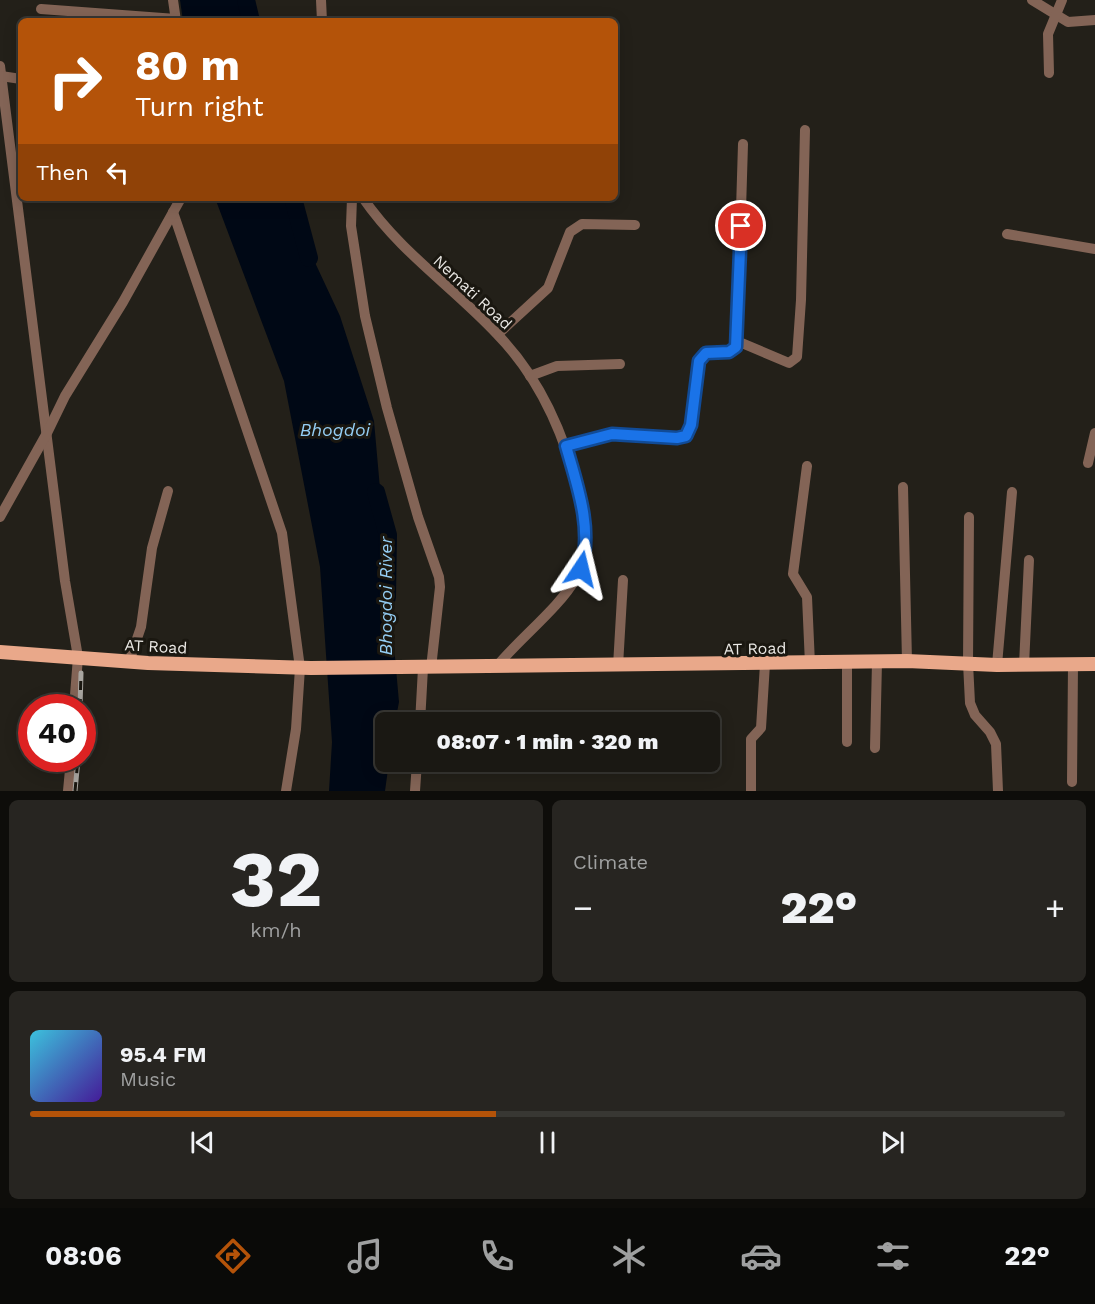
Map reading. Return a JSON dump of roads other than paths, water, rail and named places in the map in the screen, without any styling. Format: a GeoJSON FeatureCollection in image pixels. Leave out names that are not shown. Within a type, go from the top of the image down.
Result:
{"type":"FeatureCollection","features":[{"type":"Feature","properties":{"kind":"main road","name":"AT Road"},"geometry":{"type":"LineString","coordinates":[[0,652],[129,662],[305,668],[810,664],[907,661],[997,665],[1095,664]]}},
{"type":"Feature","properties":{"kind":"street"},"geometry":{"type":"LineString","coordinates":[[173,0],[176,18]]}},
{"type":"Feature","properties":{"kind":"street"},"geometry":{"type":"LineString","coordinates":[[321,0],[322,18]]}},
{"type":"Feature","properties":{"kind":"street"},"geometry":{"type":"LineString","coordinates":[[1032,0],[1073,22],[1095,20]]}},
{"type":"Feature","properties":{"kind":"street"},"geometry":{"type":"LineString","coordinates":[[1048,73],[1048,34],[1062,0]]}},
{"type":"Feature","properties":{"kind":"street"},"geometry":{"type":"LineString","coordinates":[[41,9],[151,18]]}},
{"type":"Feature","properties":{"kind":"street"},"geometry":{"type":"LineString","coordinates":[[18,78],[1,71],[65,581],[78,657],[75,694]]}},
{"type":"Feature","properties":{"kind":"street"},"geometry":{"type":"LineString","coordinates":[[737,341],[789,363],[797,357],[805,130]]}},
{"type":"Feature","properties":{"kind":"street"},"geometry":{"type":"LineString","coordinates":[[566,446],[612,434],[677,438],[686,436],[691,425],[699,361],[706,353],[733,350],[737,341],[743,144]]}},
{"type":"Feature","properties":{"kind":"street"},"geometry":{"type":"LineString","coordinates":[[0,516],[65,396],[123,302],[179,201]]}},
{"type":"Feature","properties":{"kind":"street"},"geometry":{"type":"LineString","coordinates":[[352,201],[351,226],[365,316],[387,408],[418,517],[439,577],[440,587],[424,668],[421,712]]}},
{"type":"Feature","properties":{"kind":"street","name":"Nemati Road"},"geometry":{"type":"LineString","coordinates":[[365,201],[393,237],[498,334],[530,376],[566,446],[584,519],[586,542],[581,569],[569,589],[496,666]]}},
{"type":"Feature","properties":{"kind":"street"},"geometry":{"type":"LineString","coordinates":[[173,212],[278,517],[284,546],[305,668],[286,791]]}},
{"type":"Feature","properties":{"kind":"street"},"geometry":{"type":"LineString","coordinates":[[498,334],[548,288],[570,232],[578,224],[635,225]]}},
{"type":"Feature","properties":{"kind":"street"},"geometry":{"type":"LineString","coordinates":[[1007,234],[1095,249]]}},
{"type":"Feature","properties":{"kind":"street"},"geometry":{"type":"LineString","coordinates":[[530,376],[557,366],[620,364]]}},
{"type":"Feature","properties":{"kind":"street"},"geometry":{"type":"LineString","coordinates":[[1088,464],[1095,433]]}},
{"type":"Feature","properties":{"kind":"street"},"geometry":{"type":"LineString","coordinates":[[807,466],[793,574],[807,597],[810,664]]}},
{"type":"Feature","properties":{"kind":"street"},"geometry":{"type":"LineString","coordinates":[[903,487],[907,661]]}},
{"type":"Feature","properties":{"kind":"street"},"geometry":{"type":"LineString","coordinates":[[129,662],[141,627],[152,548],[168,491]]}},
{"type":"Feature","properties":{"kind":"street"},"geometry":{"type":"LineString","coordinates":[[997,665],[1012,492]]}},
{"type":"Feature","properties":{"kind":"street"},"geometry":{"type":"LineString","coordinates":[[969,517],[968,663],[972,709],[990,732],[998,750],[999,791]]}},
{"type":"Feature","properties":{"kind":"street"},"geometry":{"type":"LineString","coordinates":[[1024,664],[1029,560]]}},
{"type":"Feature","properties":{"kind":"street"},"geometry":{"type":"LineString","coordinates":[[618,666],[623,580]]}},
{"type":"Feature","properties":{"kind":"street"},"geometry":{"type":"LineString","coordinates":[[875,748],[877,662]]}},
{"type":"Feature","properties":{"kind":"street"},"geometry":{"type":"LineString","coordinates":[[847,663],[847,742]]}},
{"type":"Feature","properties":{"kind":"street"},"geometry":{"type":"LineString","coordinates":[[751,791],[751,739],[761,728],[765,664]]}},
{"type":"Feature","properties":{"kind":"street"},"geometry":{"type":"LineString","coordinates":[[1072,782],[1073,664]]}},
{"type":"Feature","properties":{"kind":"street"},"geometry":{"type":"LineString","coordinates":[[68,791],[70,772]]}},
{"type":"Feature","properties":{"kind":"street"},"geometry":{"type":"LineString","coordinates":[[415,791],[416,772]]}},
{"type":"Feature","properties":{"kind":"water"},"geometry":{"type":"Polygon","coordinates":[[[180,0],[241,0],[245,18],[183,18],[180,0]]]}},
{"type":"Feature","properties":{"kind":"water","name":"Bhogdoi"},"geometry":{"type":"Polygon","coordinates":[[[216,201],[290,201],[297,224],[340,316],[374,421],[399,702],[397,712],[375,712],[375,772],[388,772],[385,791],[329,791],[332,742],[320,567],[284,381],[216,201]]]}},
{"type":"Feature","properties":{"kind":"waterway","name":"Bhogdoi River"},"geometry":{"type":"LineString","coordinates":[[246,0],[250,18]]}},
{"type":"Feature","properties":{"kind":"waterway","name":"Bhogdoi River"},"geometry":{"type":"LineString","coordinates":[[294,201],[309,258]]}},
{"type":"Feature","properties":{"kind":"waterway","name":"Bhogdoi River"},"geometry":{"type":"LineString","coordinates":[[376,492],[388,535],[387,597]]}},
{"type":"Feature","properties":{"kind":"railway"},"geometry":{"type":"LineString","coordinates":[[80,694],[81,673]]}},
{"type":"Feature","properties":{"kind":"railway"},"geometry":{"type":"LineString","coordinates":[[75,791],[77,772]]}}]}
